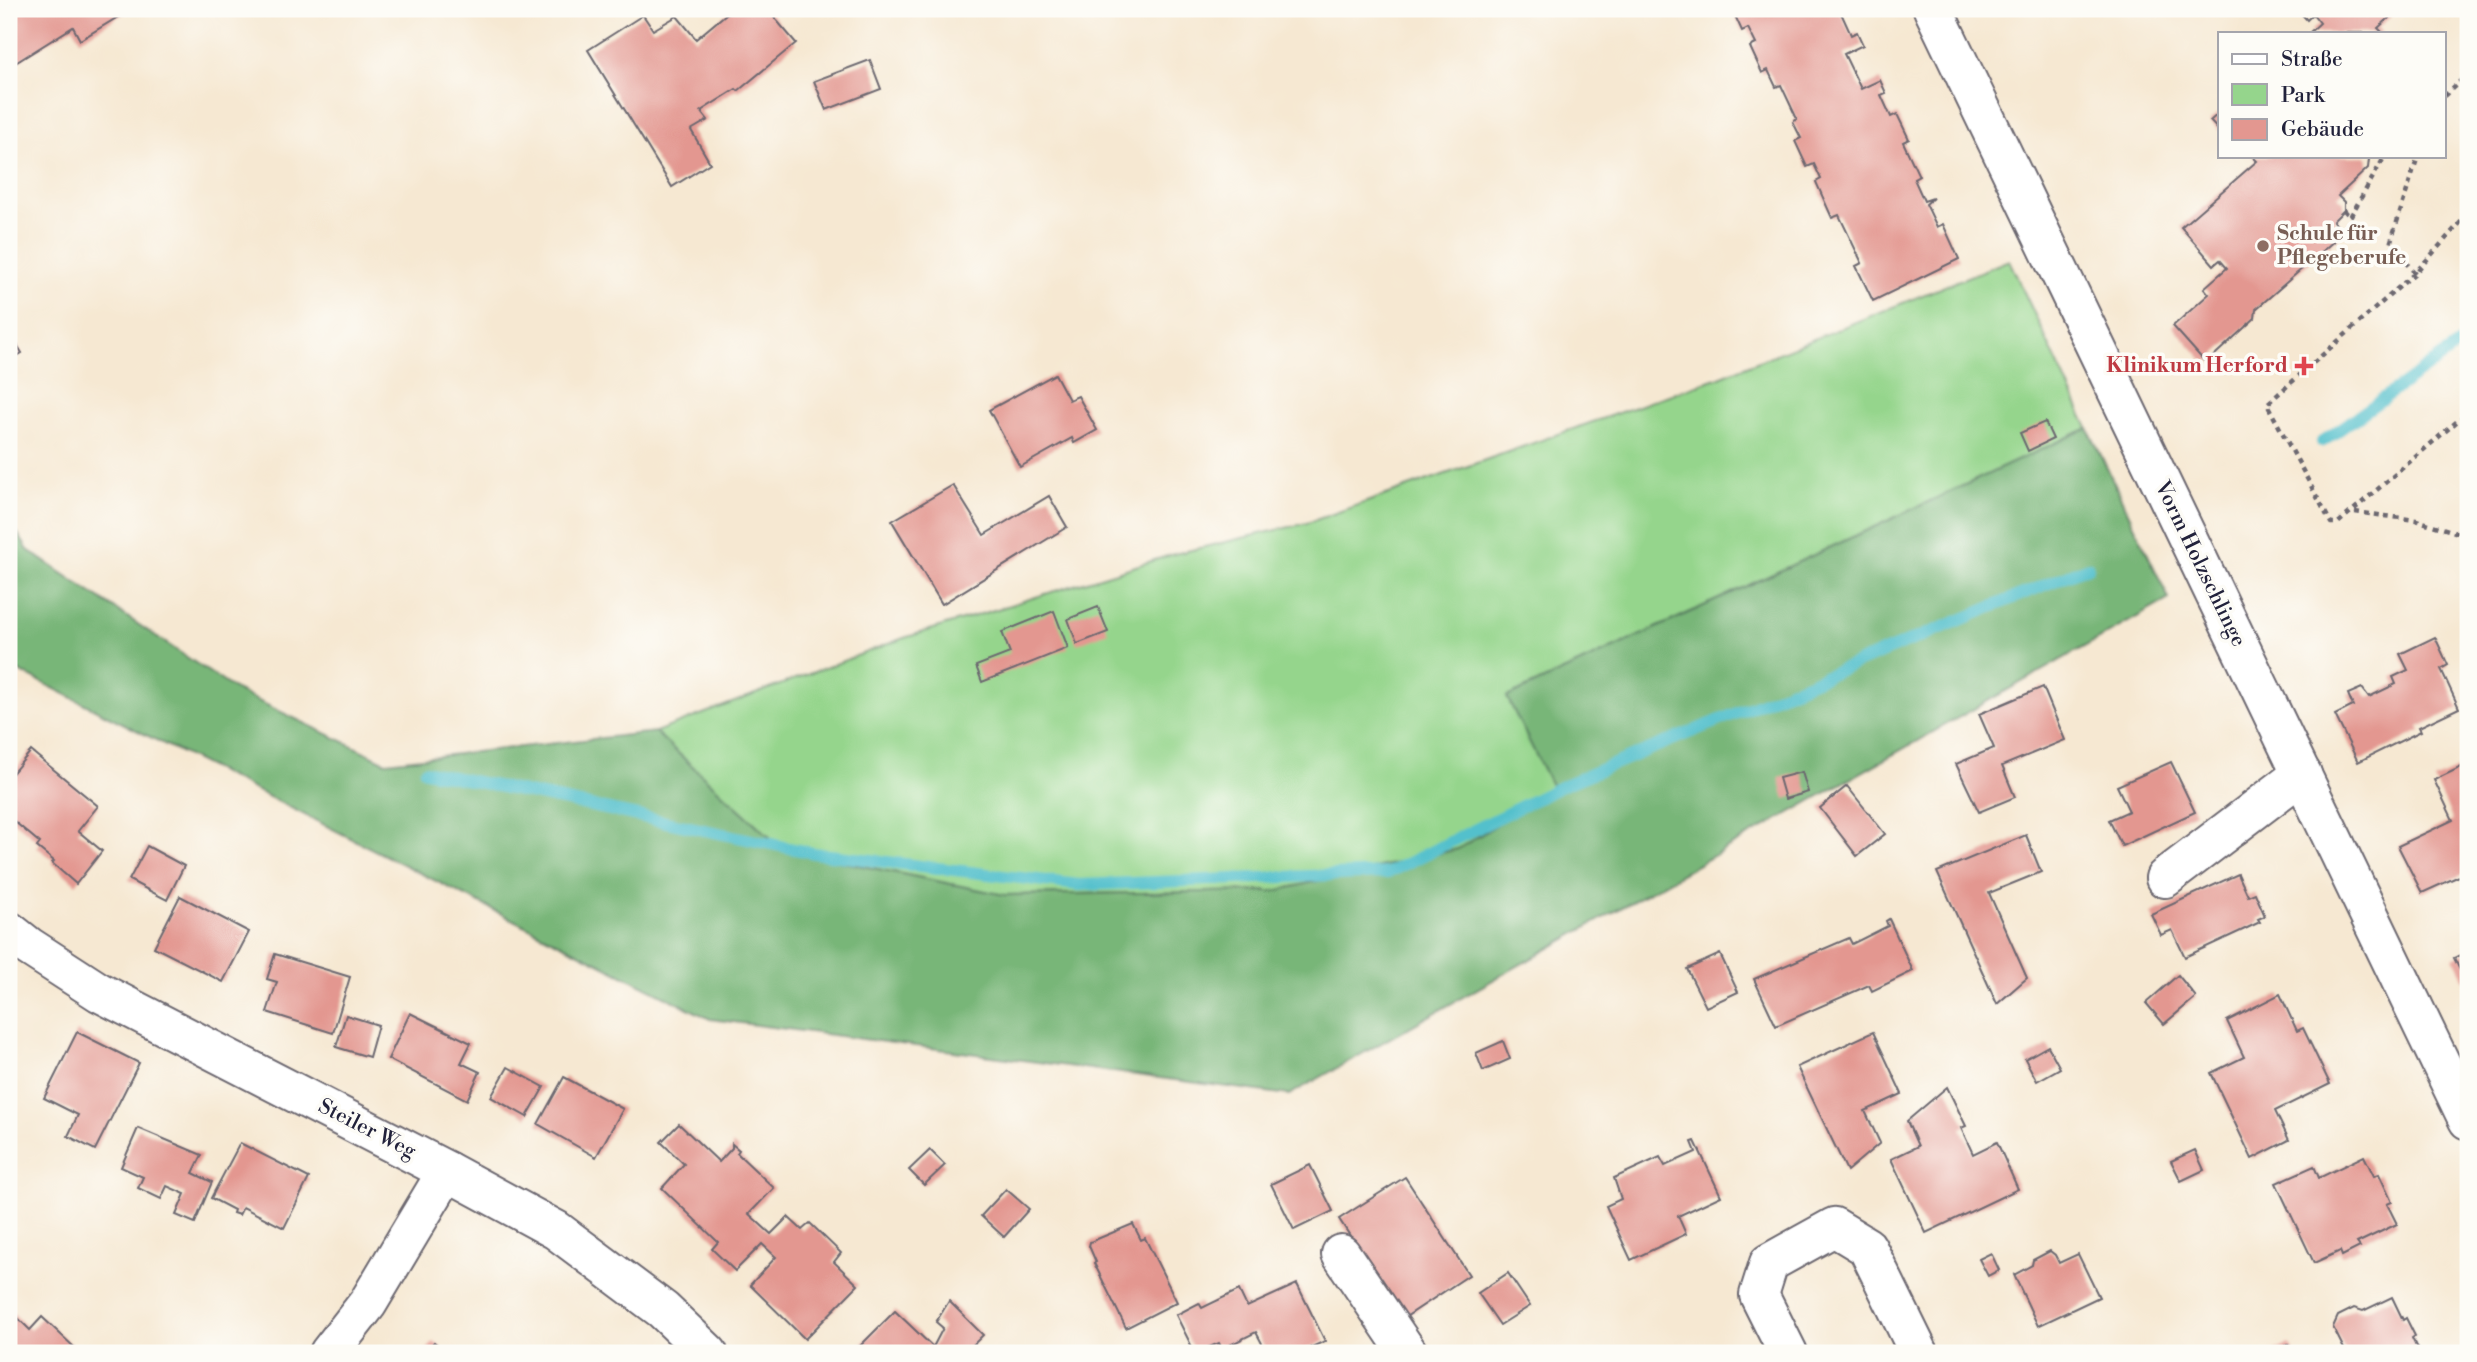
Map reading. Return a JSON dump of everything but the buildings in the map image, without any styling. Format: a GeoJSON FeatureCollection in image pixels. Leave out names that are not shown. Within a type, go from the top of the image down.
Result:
{"type":"FeatureCollection","features":[{"type":"Feature","properties":{"kind":"street","name":"Vorm Holzschlinge"},"geometry":{"type":"LineString","coordinates":[[1933,9],[2468,1117]]}},
{"type":"Feature","properties":{"kind":"street"},"geometry":{"type":"LineString","coordinates":[[2165,878],[2302,774]]}},
{"type":"Feature","properties":{"kind":"street","name":"Steiler Weg"},"geometry":{"type":"LineString","coordinates":[[9,931],[99,992],[556,1230],[663,1310],[708,1353]]}},
{"type":"Feature","properties":{"kind":"street"},"geometry":{"type":"LineString","coordinates":[[328,1353],[368,1303],[447,1171]]}},
{"type":"Feature","properties":{"kind":"street"},"geometry":{"type":"LineString","coordinates":[[1788,1353],[1759,1295],[1769,1263],[1834,1227],[1867,1247],[1919,1353]]}},
{"type":"Feature","properties":{"kind":"street"},"geometry":{"type":"LineString","coordinates":[[1341,1254],[1408,1353]]}},
{"type":"Feature","properties":{"kind":"path"},"geometry":{"type":"LineString","coordinates":[[2461,9],[2468,17]]}},
{"type":"Feature","properties":{"kind":"path"},"geometry":{"type":"LineString","coordinates":[[2446,94],[2468,74]]}},
{"type":"Feature","properties":{"kind":"path"},"geometry":{"type":"LineString","coordinates":[[2344,210],[2350,217],[2384,158]]}},
{"type":"Feature","properties":{"kind":"path"},"geometry":{"type":"LineString","coordinates":[[2415,273],[2390,244],[2417,158]]}},
{"type":"Feature","properties":{"kind":"path"},"geometry":{"type":"LineString","coordinates":[[2468,214],[2415,273],[2267,404],[2331,523],[2338,523],[2354,512],[2468,412]]}},
{"type":"Feature","properties":{"kind":"path"},"geometry":{"type":"LineString","coordinates":[[2354,512],[2416,520],[2468,536]]}},
{"type":"Feature","properties":{"kind":"green space"},"geometry":{"type":"Polygon","coordinates":[[[2009,260],[2088,428],[1507,697],[1554,789],[1458,849],[1275,891],[1005,895],[784,850],[655,732],[904,638],[1174,554],[1307,523],[1717,378],[2009,260]]]}},
{"type":"Feature","properties":{"kind":"green space"},"geometry":{"type":"Polygon","coordinates":[[[2088,428],[2169,599],[1289,1095],[710,1019],[9,666],[9,520],[28,550],[237,691],[386,762],[655,732],[784,850],[1005,895],[1275,891],[1458,849],[1553,789],[1507,697],[2088,428]]]}},
{"type":"Feature","properties":{"kind":"waterway"},"geometry":{"type":"LineString","coordinates":[[2322,442],[2468,338]]}},
{"type":"Feature","properties":{"kind":"waterway"},"geometry":{"type":"LineString","coordinates":[[425,771],[813,853],[1079,885],[1388,873],[1566,784],[2088,567]]}},
{"type":"Feature","properties":{"kind":"place","name":"Schule für Pflegeberufe"},"geometry":{"type":"Point","coordinates":[2263,246]}},
{"type":"Feature","properties":{"kind":"place","name":"Klinikum Herford"},"geometry":{"type":"Point","coordinates":[2304,366]}}]}
